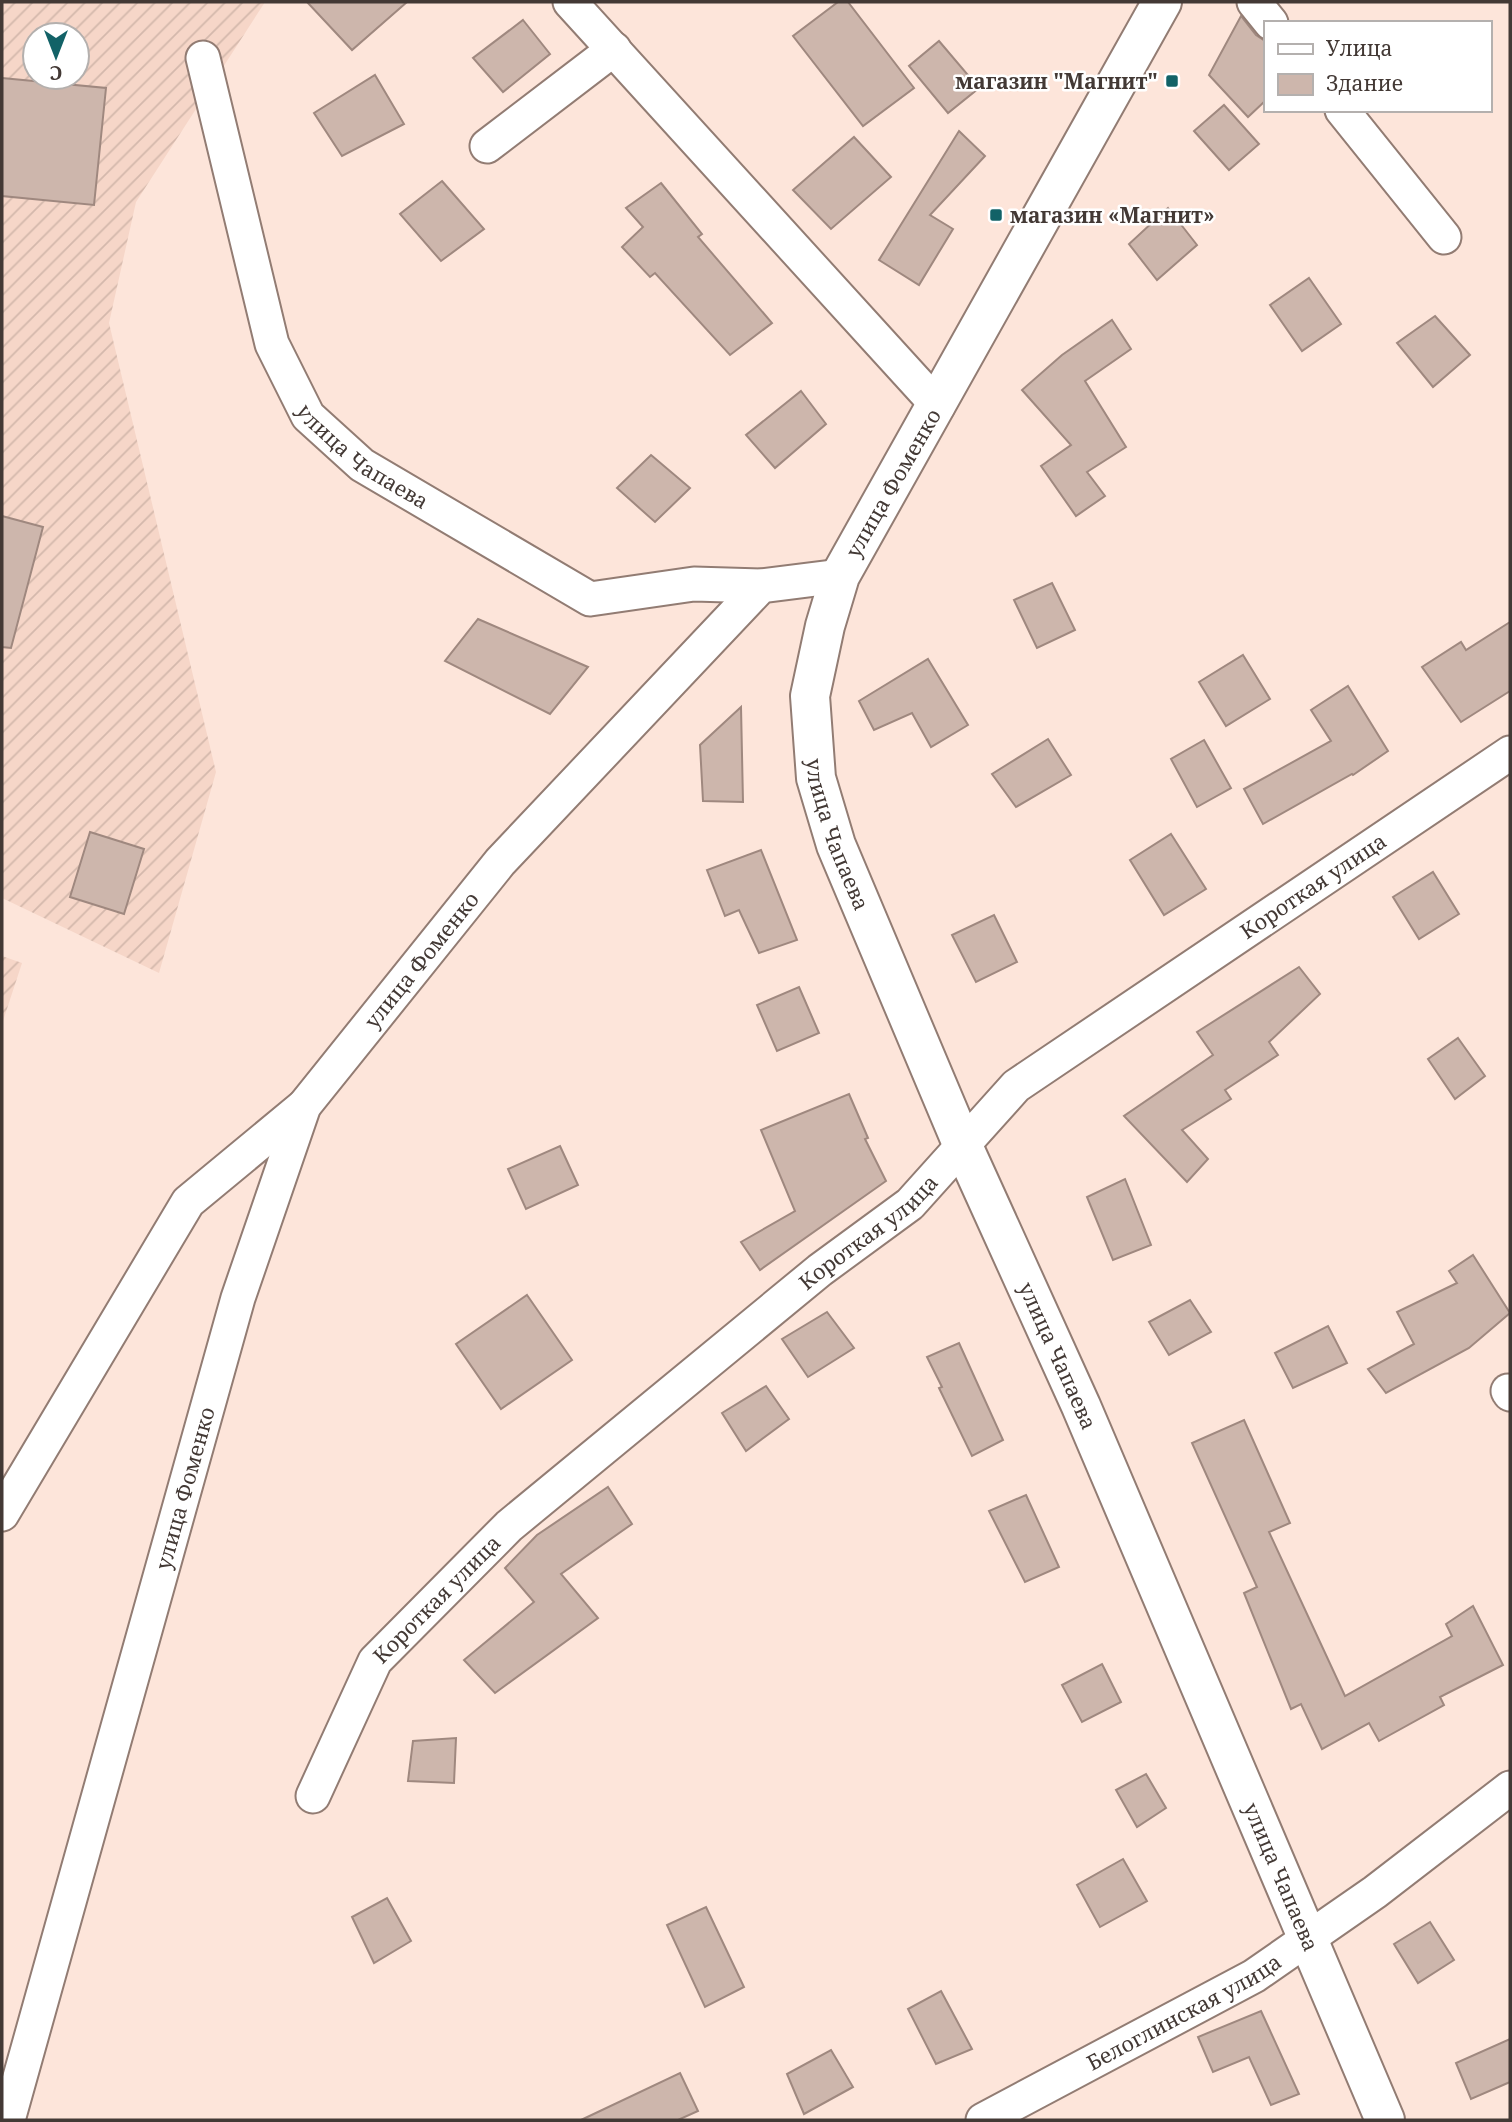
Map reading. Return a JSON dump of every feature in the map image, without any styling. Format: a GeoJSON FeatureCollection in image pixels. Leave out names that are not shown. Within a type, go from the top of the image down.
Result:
{"type":"FeatureCollection","features":[{"type":"Feature","properties":{"kind":"main road","name":"улица Фоменко"},"geometry":{"type":"LineString","coordinates":[[840,576],[1162,2]]}},
{"type":"Feature","properties":{"kind":"main road","name":"улица Чапаева"},"geometry":{"type":"LineString","coordinates":[[840,576],[825,626],[810,696],[816,778],[836,845],[963,1146],[1081,1406],[1385,2120]]}},
{"type":"Feature","properties":{"kind":"street"},"geometry":{"type":"LineString","coordinates":[[570,2],[938,405]]}},
{"type":"Feature","properties":{"kind":"street"},"geometry":{"type":"LineString","coordinates":[[1254,2],[1269,21]]}},
{"type":"Feature","properties":{"kind":"street"},"geometry":{"type":"LineString","coordinates":[[487,146],[614,49]]}},
{"type":"Feature","properties":{"kind":"street","name":"улица Чапаева"},"geometry":{"type":"LineString","coordinates":[[203,58],[272,344],[308,416],[362,465],[590,599],[694,584],[761,586]]}},
{"type":"Feature","properties":{"kind":"street"},"geometry":{"type":"LineString","coordinates":[[1344,112],[1444,237]]}},
{"type":"Feature","properties":{"kind":"street","name":"улица Фоменко"},"geometry":{"type":"LineString","coordinates":[[8,2120],[238,1297],[304,1105],[500,862],[761,586],[840,576]]}},
{"type":"Feature","properties":{"kind":"street","name":"Короткая улица"},"geometry":{"type":"LineString","coordinates":[[313,1796],[374,1661],[509,1526],[820,1270],[910,1204],[1016,1086],[1510,752]]}},
{"type":"Feature","properties":{"kind":"street"},"geometry":{"type":"LineString","coordinates":[[2,1514],[188,1202],[304,1105]]}},
{"type":"Feature","properties":{"kind":"street","name":"Белоглинская улица"},"geometry":{"type":"LineString","coordinates":[[983,2120],[1254,1976],[1375,1892],[1510,1788]]}},
{"type":"Feature","properties":{"kind":"shaded area"},"geometry":{"type":"Polygon","coordinates":[[[2,2],[265,2],[136,202],[109,323],[216,772],[159,973],[2,898],[2,2]]]}},
{"type":"Feature","properties":{"kind":"shaded area"},"geometry":{"type":"Polygon","coordinates":[[[2,956],[22,963],[2,1024],[2,956]]]}},
{"type":"Feature","properties":{"kind":"building"},"geometry":{"type":"Polygon","coordinates":[[[307,2],[407,2],[352,50],[307,2]]]}},
{"type":"Feature","properties":{"kind":"building"},"geometry":{"type":"Polygon","coordinates":[[[838,2],[848,2],[914,88],[863,126],[793,36],[838,2]]]}},
{"type":"Feature","properties":{"kind":"building"},"geometry":{"type":"Polygon","coordinates":[[[1241,16],[1256,35],[1264,40],[1264,102],[1248,117],[1209,75],[1241,16]]]}},
{"type":"Feature","properties":{"kind":"building"},"geometry":{"type":"Polygon","coordinates":[[[523,20],[550,54],[503,92],[473,58],[523,20]]]}},
{"type":"Feature","properties":{"kind":"building"},"geometry":{"type":"Polygon","coordinates":[[[939,41],[979,88],[948,113],[909,66],[939,41]]]}},
{"type":"Feature","properties":{"kind":"building"},"geometry":{"type":"Polygon","coordinates":[[[375,75],[404,124],[342,156],[314,113],[375,75]]]}},
{"type":"Feature","properties":{"kind":"building"},"geometry":{"type":"Polygon","coordinates":[[[2,78],[21,80],[21,91],[91,91],[91,87],[106,88],[94,205],[2,196],[2,78]]]}},
{"type":"Feature","properties":{"kind":"building"},"geometry":{"type":"Polygon","coordinates":[[[1224,105],[1259,144],[1229,170],[1194,131],[1224,105]]]}},
{"type":"Feature","properties":{"kind":"building"},"geometry":{"type":"Polygon","coordinates":[[[959,131],[985,156],[930,215],[953,229],[919,285],[879,260],[959,131]]]}},
{"type":"Feature","properties":{"kind":"building"},"geometry":{"type":"Polygon","coordinates":[[[854,137],[891,177],[831,229],[793,190],[854,137]]]}},
{"type":"Feature","properties":{"kind":"building"},"geometry":{"type":"Polygon","coordinates":[[[442,181],[484,229],[441,261],[400,214],[442,181]]]}},
{"type":"Feature","properties":{"kind":"building"},"geometry":{"type":"Polygon","coordinates":[[[661,183],[702,234],[698,237],[772,323],[730,355],[655,273],[650,277],[622,247],[643,227],[626,208],[661,183]]]}},
{"type":"Feature","properties":{"kind":"building"},"geometry":{"type":"Polygon","coordinates":[[[1168,208],[1197,245],[1157,280],[1129,244],[1168,208]]]}},
{"type":"Feature","properties":{"kind":"building"},"geometry":{"type":"Polygon","coordinates":[[[1309,278],[1341,324],[1302,351],[1270,305],[1309,278]]]}},
{"type":"Feature","properties":{"kind":"building"},"geometry":{"type":"Polygon","coordinates":[[[1435,316],[1470,355],[1433,387],[1397,343],[1435,316]]]}},
{"type":"Feature","properties":{"kind":"building"},"geometry":{"type":"Polygon","coordinates":[[[1112,320],[1131,349],[1085,381],[1126,447],[1087,472],[1105,496],[1076,516],[1041,466],[1071,445],[1022,390],[1062,355],[1112,320]]]}},
{"type":"Feature","properties":{"kind":"building"},"geometry":{"type":"Polygon","coordinates":[[[801,391],[826,424],[775,468],[746,435],[801,391]]]}},
{"type":"Feature","properties":{"kind":"building"},"geometry":{"type":"Polygon","coordinates":[[[651,455],[690,488],[655,522],[617,488],[651,455]]]}},
{"type":"Feature","properties":{"kind":"building"},"geometry":{"type":"Polygon","coordinates":[[[2,516],[43,527],[11,648],[2,647],[2,516]]]}},
{"type":"Feature","properties":{"kind":"building"},"geometry":{"type":"Polygon","coordinates":[[[1052,583],[1075,630],[1037,648],[1014,600],[1052,583]]]}},
{"type":"Feature","properties":{"kind":"building"},"geometry":{"type":"Polygon","coordinates":[[[478,619],[588,667],[550,714],[445,661],[478,619]]]}},
{"type":"Feature","properties":{"kind":"building"},"geometry":{"type":"Polygon","coordinates":[[[1510,622],[1510,691],[1461,722],[1422,667],[1461,642],[1466,650],[1510,622]]]}},
{"type":"Feature","properties":{"kind":"building"},"geometry":{"type":"Polygon","coordinates":[[[1243,655],[1270,699],[1226,726],[1199,682],[1243,655]]]}},
{"type":"Feature","properties":{"kind":"building"},"geometry":{"type":"Polygon","coordinates":[[[928,659],[968,725],[931,747],[912,713],[874,730],[859,701],[928,659]]]}},
{"type":"Feature","properties":{"kind":"building"},"geometry":{"type":"Polygon","coordinates":[[[1348,686],[1388,751],[1353,775],[1263,824],[1244,789],[1331,741],[1311,710],[1348,686]]]}},
{"type":"Feature","properties":{"kind":"building"},"geometry":{"type":"Polygon","coordinates":[[[741,707],[743,802],[703,801],[700,745],[741,707]]]}},
{"type":"Feature","properties":{"kind":"building"},"geometry":{"type":"Polygon","coordinates":[[[1048,739],[1071,775],[1016,807],[992,774],[1048,739]]]}},
{"type":"Feature","properties":{"kind":"building"},"geometry":{"type":"Polygon","coordinates":[[[1204,740],[1231,788],[1197,807],[1171,759],[1204,740]]]}},
{"type":"Feature","properties":{"kind":"building"},"geometry":{"type":"Polygon","coordinates":[[[90,832],[144,849],[124,914],[70,897],[90,832]]]}},
{"type":"Feature","properties":{"kind":"building"},"geometry":{"type":"Polygon","coordinates":[[[1171,834],[1206,889],[1164,915],[1130,860],[1171,834]]]}},
{"type":"Feature","properties":{"kind":"building"},"geometry":{"type":"Polygon","coordinates":[[[761,850],[797,940],[759,953],[739,910],[725,916],[707,870],[761,850]]]}},
{"type":"Feature","properties":{"kind":"building"},"geometry":{"type":"Polygon","coordinates":[[[1433,872],[1459,914],[1419,939],[1393,897],[1433,872]]]}},
{"type":"Feature","properties":{"kind":"building"},"geometry":{"type":"Polygon","coordinates":[[[994,915],[1017,962],[976,982],[952,935],[994,915]]]}},
{"type":"Feature","properties":{"kind":"building"},"geometry":{"type":"Polygon","coordinates":[[[1299,967],[1320,994],[1269,1042],[1278,1055],[1225,1090],[1231,1099],[1182,1130],[1208,1159],[1187,1182],[1124,1116],[1213,1055],[1197,1032],[1299,967]]]}},
{"type":"Feature","properties":{"kind":"building"},"geometry":{"type":"Polygon","coordinates":[[[799,987],[819,1033],[777,1051],[757,1005],[799,987]]]}},
{"type":"Feature","properties":{"kind":"building"},"geometry":{"type":"Polygon","coordinates":[[[1458,1038],[1485,1076],[1455,1099],[1428,1059],[1458,1038]]]}},
{"type":"Feature","properties":{"kind":"building"},"geometry":{"type":"Polygon","coordinates":[[[849,1094],[868,1138],[865,1139],[886,1181],[760,1270],[741,1242],[795,1211],[761,1130],[849,1094]]]}},
{"type":"Feature","properties":{"kind":"building"},"geometry":{"type":"Polygon","coordinates":[[[560,1146],[578,1185],[526,1209],[508,1169],[560,1146]]]}},
{"type":"Feature","properties":{"kind":"building"},"geometry":{"type":"Polygon","coordinates":[[[1125,1179],[1151,1245],[1113,1260],[1087,1197],[1125,1179]]]}},
{"type":"Feature","properties":{"kind":"building"},"geometry":{"type":"Polygon","coordinates":[[[1473,1255],[1510,1313],[1469,1348],[1386,1393],[1368,1369],[1414,1344],[1397,1312],[1457,1283],[1449,1271],[1473,1255]]]}},
{"type":"Feature","properties":{"kind":"building"},"geometry":{"type":"Polygon","coordinates":[[[527,1295],[572,1360],[501,1409],[456,1344],[527,1295]]]}},
{"type":"Feature","properties":{"kind":"building"},"geometry":{"type":"Polygon","coordinates":[[[1190,1300],[1211,1332],[1169,1355],[1149,1322],[1190,1300]]]}},
{"type":"Feature","properties":{"kind":"building"},"geometry":{"type":"Polygon","coordinates":[[[827,1312],[854,1348],[808,1377],[782,1339],[827,1312]]]}},
{"type":"Feature","properties":{"kind":"building"},"geometry":{"type":"Polygon","coordinates":[[[1328,1326],[1347,1363],[1293,1388],[1275,1353],[1328,1326]]]}},
{"type":"Feature","properties":{"kind":"building"},"geometry":{"type":"Polygon","coordinates":[[[959,1343],[1003,1440],[972,1456],[927,1357],[959,1343]]]}},
{"type":"Feature","properties":{"kind":"building"},"geometry":{"type":"Polygon","coordinates":[[[766,1386],[789,1419],[746,1451],[722,1413],[766,1386]]]}},
{"type":"Feature","properties":{"kind":"building"},"geometry":{"type":"Polygon","coordinates":[[[1244,1420],[1290,1523],[1269,1532],[1345,1696],[1452,1636],[1446,1624],[1473,1606],[1503,1665],[1440,1697],[1444,1705],[1379,1741],[1369,1723],[1322,1749],[1301,1704],[1291,1709],[1244,1593],[1257,1587],[1192,1443],[1244,1420]]]}},
{"type":"Feature","properties":{"kind":"building"},"geometry":{"type":"Polygon","coordinates":[[[608,1487],[632,1524],[561,1574],[598,1618],[495,1693],[464,1660],[534,1602],[505,1568],[537,1535],[608,1487]]]}},
{"type":"Feature","properties":{"kind":"building"},"geometry":{"type":"Polygon","coordinates":[[[1026,1495],[1059,1567],[1025,1582],[989,1511],[1026,1495]]]}},
{"type":"Feature","properties":{"kind":"building"},"geometry":{"type":"Polygon","coordinates":[[[1102,1664],[1121,1702],[1082,1722],[1062,1685],[1102,1664]]]}},
{"type":"Feature","properties":{"kind":"building"},"geometry":{"type":"Polygon","coordinates":[[[456,1738],[454,1783],[408,1781],[413,1741],[456,1738]]]}},
{"type":"Feature","properties":{"kind":"building"},"geometry":{"type":"Polygon","coordinates":[[[1146,1774],[1166,1808],[1137,1827],[1116,1790],[1146,1774]]]}},
{"type":"Feature","properties":{"kind":"building"},"geometry":{"type":"Polygon","coordinates":[[[1123,1859],[1147,1901],[1100,1927],[1077,1885],[1123,1859]]]}},
{"type":"Feature","properties":{"kind":"building"},"geometry":{"type":"Polygon","coordinates":[[[387,1898],[411,1941],[374,1963],[352,1917],[387,1898]]]}},
{"type":"Feature","properties":{"kind":"building"},"geometry":{"type":"Polygon","coordinates":[[[706,1907],[744,1987],[705,2007],[667,1925],[706,1907]]]}},
{"type":"Feature","properties":{"kind":"building"},"geometry":{"type":"Polygon","coordinates":[[[1430,1922],[1454,1960],[1418,1983],[1394,1944],[1430,1922]]]}},
{"type":"Feature","properties":{"kind":"building"},"geometry":{"type":"Polygon","coordinates":[[[941,1991],[972,2049],[936,2064],[908,2009],[941,1991]]]}},
{"type":"Feature","properties":{"kind":"building"},"geometry":{"type":"Polygon","coordinates":[[[1261,2011],[1299,2094],[1271,2105],[1249,2057],[1213,2072],[1198,2037],[1261,2011]]]}},
{"type":"Feature","properties":{"kind":"building"},"geometry":{"type":"Polygon","coordinates":[[[1510,2039],[1510,2082],[1471,2099],[1456,2063],[1510,2039]]]}},
{"type":"Feature","properties":{"kind":"building"},"geometry":{"type":"Polygon","coordinates":[[[831,2050],[853,2087],[804,2114],[787,2074],[831,2050]]]}},
{"type":"Feature","properties":{"kind":"building"},"geometry":{"type":"Polygon","coordinates":[[[680,2073],[698,2111],[678,2120],[581,2120],[680,2073]]]}},
{"type":"Feature","properties":{"kind":"place","name":"магазин \"Магнит\""},"geometry":{"type":"Point","coordinates":[1172,81]}},
{"type":"Feature","properties":{"kind":"place","name":"магазин «Магнит»"},"geometry":{"type":"Point","coordinates":[996,215]}}]}
